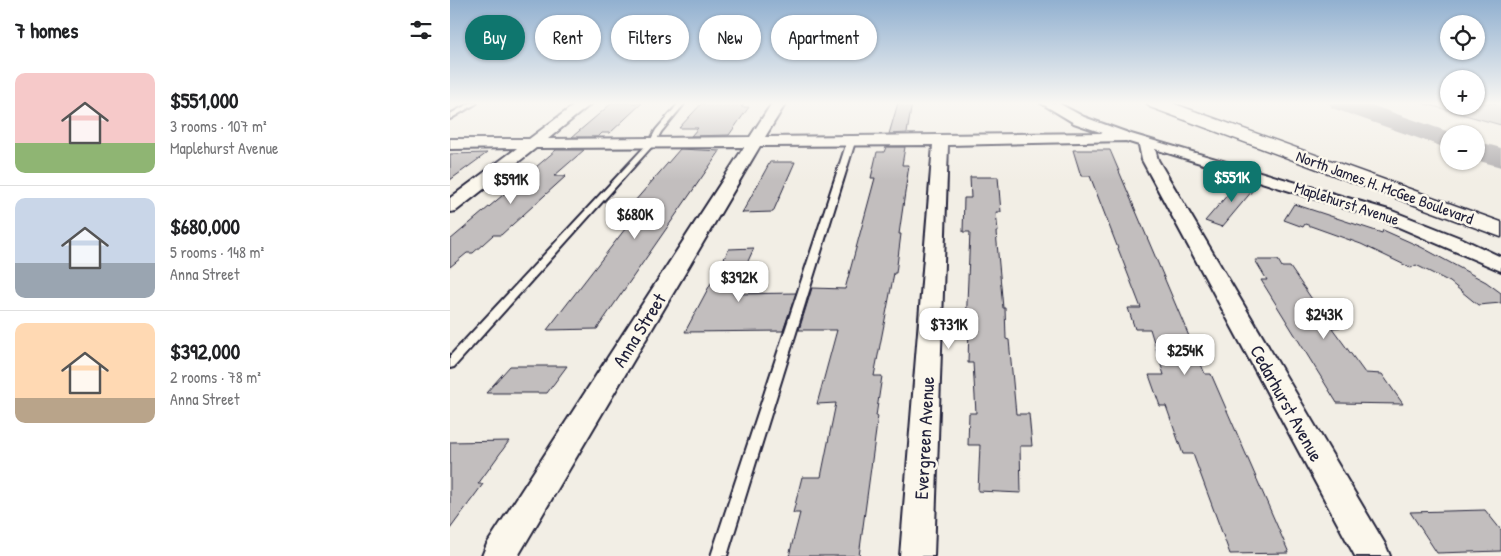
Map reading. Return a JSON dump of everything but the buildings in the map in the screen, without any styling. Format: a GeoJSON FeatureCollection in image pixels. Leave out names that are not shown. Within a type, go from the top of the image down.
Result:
{"type":"FeatureCollection","features":[{"type":"Feature","properties":{"kind":"main road","name":"North James H. McGee Boulevard"},"geometry":{"type":"LineString","coordinates":[[1226,129],[1501,230]]}},
{"type":"Feature","properties":{"kind":"main road","name":"North James H. McGee Boulevard"},"geometry":{"type":"LineString","coordinates":[[1266,129],[1501,210]]}},
{"type":"Feature","properties":{"kind":"street"},"geometry":{"type":"LineString","coordinates":[[450,207],[551,129]]}},
{"type":"Feature","properties":{"kind":"street","name":"Anna Street"},"geometry":{"type":"LineString","coordinates":[[500,556],[763,129]]}},
{"type":"Feature","properties":{"kind":"street","name":"Maplehurst Avenue"},"geometry":{"type":"LineString","coordinates":[[1104,129],[1386,215],[1456,243],[1501,265]]}},
{"type":"Feature","properties":{"kind":"street"},"geometry":{"type":"LineString","coordinates":[[450,144],[1136,140]]}},
{"type":"Feature","properties":{"kind":"street","name":"Cedarhurst Avenue"},"geometry":{"type":"LineString","coordinates":[[1136,140],[1150,160],[1374,556]]}},
{"type":"Feature","properties":{"kind":"street","name":"Evergreen Avenue"},"geometry":{"type":"LineString","coordinates":[[918,556],[941,141]]}},
{"type":"Feature","properties":{"kind":"lane"},"geometry":{"type":"LineString","coordinates":[[450,364],[653,142],[660,129]]}},
{"type":"Feature","properties":{"kind":"lane"},"geometry":{"type":"LineString","coordinates":[[719,556],[851,142]]}},
{"type":"Feature","properties":{"kind":"waterway"},"geometry":{"type":"LineString","coordinates":[[1415,129],[1440,138]]}},
{"type":"Feature","properties":{"kind":"waterway"},"geometry":{"type":"LineString","coordinates":[[1485,153],[1501,158]]}}]}
